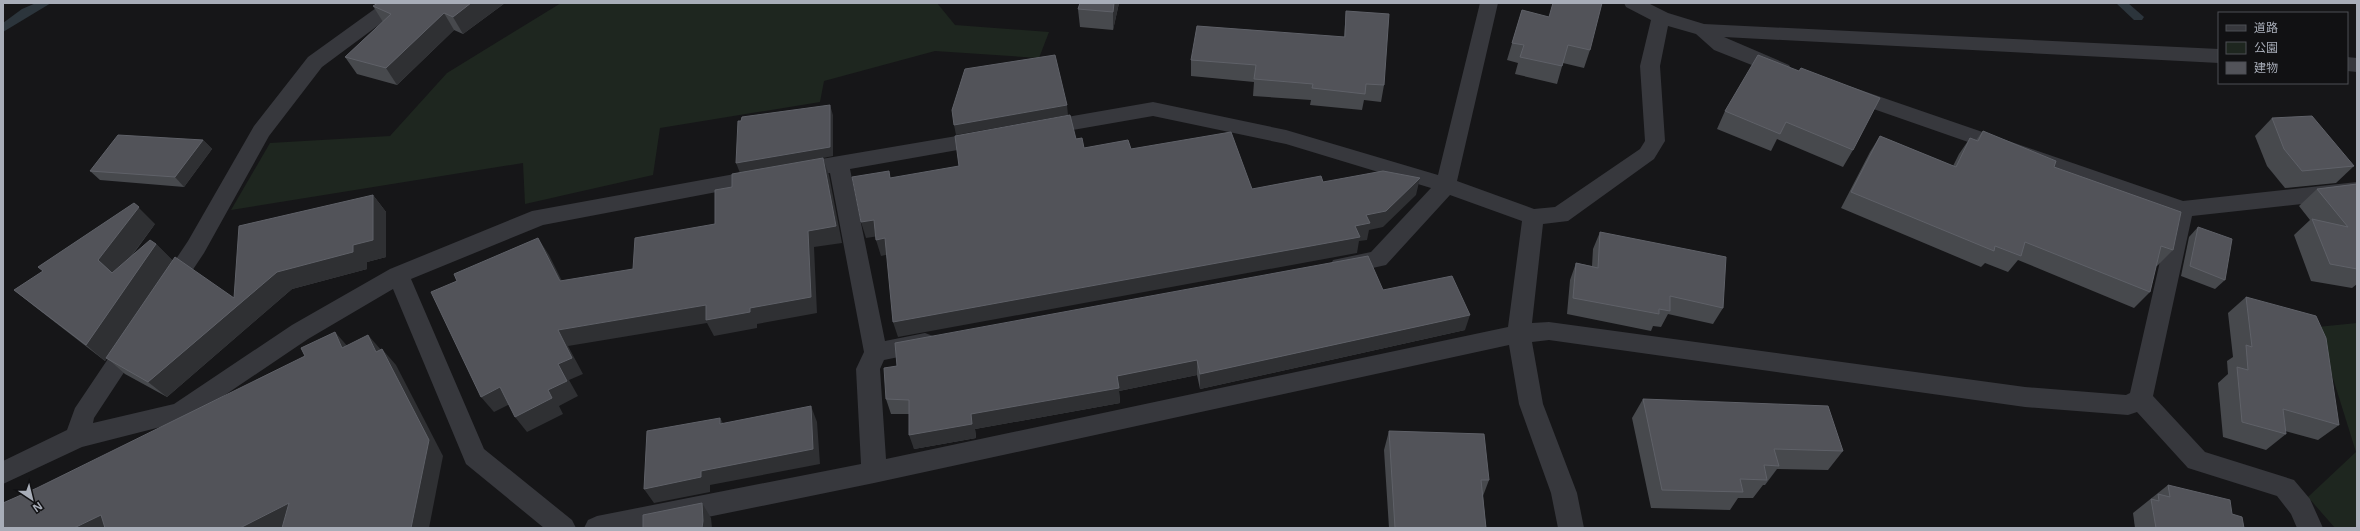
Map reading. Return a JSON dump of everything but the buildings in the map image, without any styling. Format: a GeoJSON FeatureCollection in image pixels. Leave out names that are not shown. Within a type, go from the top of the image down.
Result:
{"type":"FeatureCollection","features":[{"type":"Feature","properties":{"kind":"street"},"geometry":{"type":"LineString","coordinates":[[157,305],[196,247],[261,131],[315,62],[396,3]]}},
{"type":"Feature","properties":{"kind":"street"},"geometry":{"type":"LineString","coordinates":[[1323,270],[1378,259],[1446,185],[1489,3]]}},
{"type":"Feature","properties":{"kind":"street"},"geometry":{"type":"LineString","coordinates":[[1633,3],[1661,17],[1703,30],[2218,56]]}},
{"type":"Feature","properties":{"kind":"street"},"geometry":{"type":"LineString","coordinates":[[1028,131],[1153,109],[1286,137],[1446,185],[1533,217],[1560,215],[1647,154],[1655,141],[1650,66],[1661,17]]}},
{"type":"Feature","properties":{"kind":"street"},"geometry":{"type":"LineString","coordinates":[[1703,30],[1721,45],[1749,58],[1801,76]]}},
{"type":"Feature","properties":{"kind":"street"},"geometry":{"type":"LineString","coordinates":[[1831,87],[2183,209],[2357,190]]}},
{"type":"Feature","properties":{"kind":"street"},"geometry":{"type":"LineString","coordinates":[[3,473],[78,437],[180,413],[300,332],[398,275],[540,217],[1004,135]]}},
{"type":"Feature","properties":{"kind":"street"},"geometry":{"type":"LineString","coordinates":[[839,164],[876,352],[868,369],[874,472]]}},
{"type":"Feature","properties":{"kind":"street"},"geometry":{"type":"LineString","coordinates":[[2140,399],[2183,209]]}},
{"type":"Feature","properties":{"kind":"street"},"geometry":{"type":"LineString","coordinates":[[1533,217],[1519,334],[1531,404],[1564,493],[1572,528]]}},
{"type":"Feature","properties":{"kind":"street"},"geometry":{"type":"LineString","coordinates":[[398,275],[474,456],[563,528]]}},
{"type":"Feature","properties":{"kind":"street"},"geometry":{"type":"LineString","coordinates":[[78,437],[83,415],[144,325]]}},
{"type":"Feature","properties":{"kind":"street"},"geometry":{"type":"LineString","coordinates":[[597,528],[874,472],[1519,334],[1549,331],[2025,397],[2128,405],[2140,399]]}},
{"type":"Feature","properties":{"kind":"street"},"geometry":{"type":"LineString","coordinates":[[876,352],[946,339]]}},
{"type":"Feature","properties":{"kind":"street"},"geometry":{"type":"LineString","coordinates":[[2140,399],[2197,460],[2285,488],[2301,508],[2310,528]]}},
{"type":"Feature","properties":{"kind":"green space"},"geometry":{"type":"Polygon","coordinates":[[[561,3],[937,3],[955,25],[1049,32],[1039,58],[935,51],[824,81],[820,102],[660,128],[653,175],[525,204],[523,163],[231,210],[270,143],[390,136],[447,73],[561,3]]]}},
{"type":"Feature","properties":{"kind":"green space"},"geometry":{"type":"Polygon","coordinates":[[[2357,323],[2357,528],[2335,528],[2308,497],[2356,452],[2317,327],[2357,323]]]}},
{"type":"Feature","properties":{"kind":"waterway"},"geometry":{"type":"LineString","coordinates":[[3,28],[26,12],[46,3]]}},
{"type":"Feature","properties":{"kind":"waterway"},"geometry":{"type":"LineString","coordinates":[[2121,3],[2138,17]]}}]}
